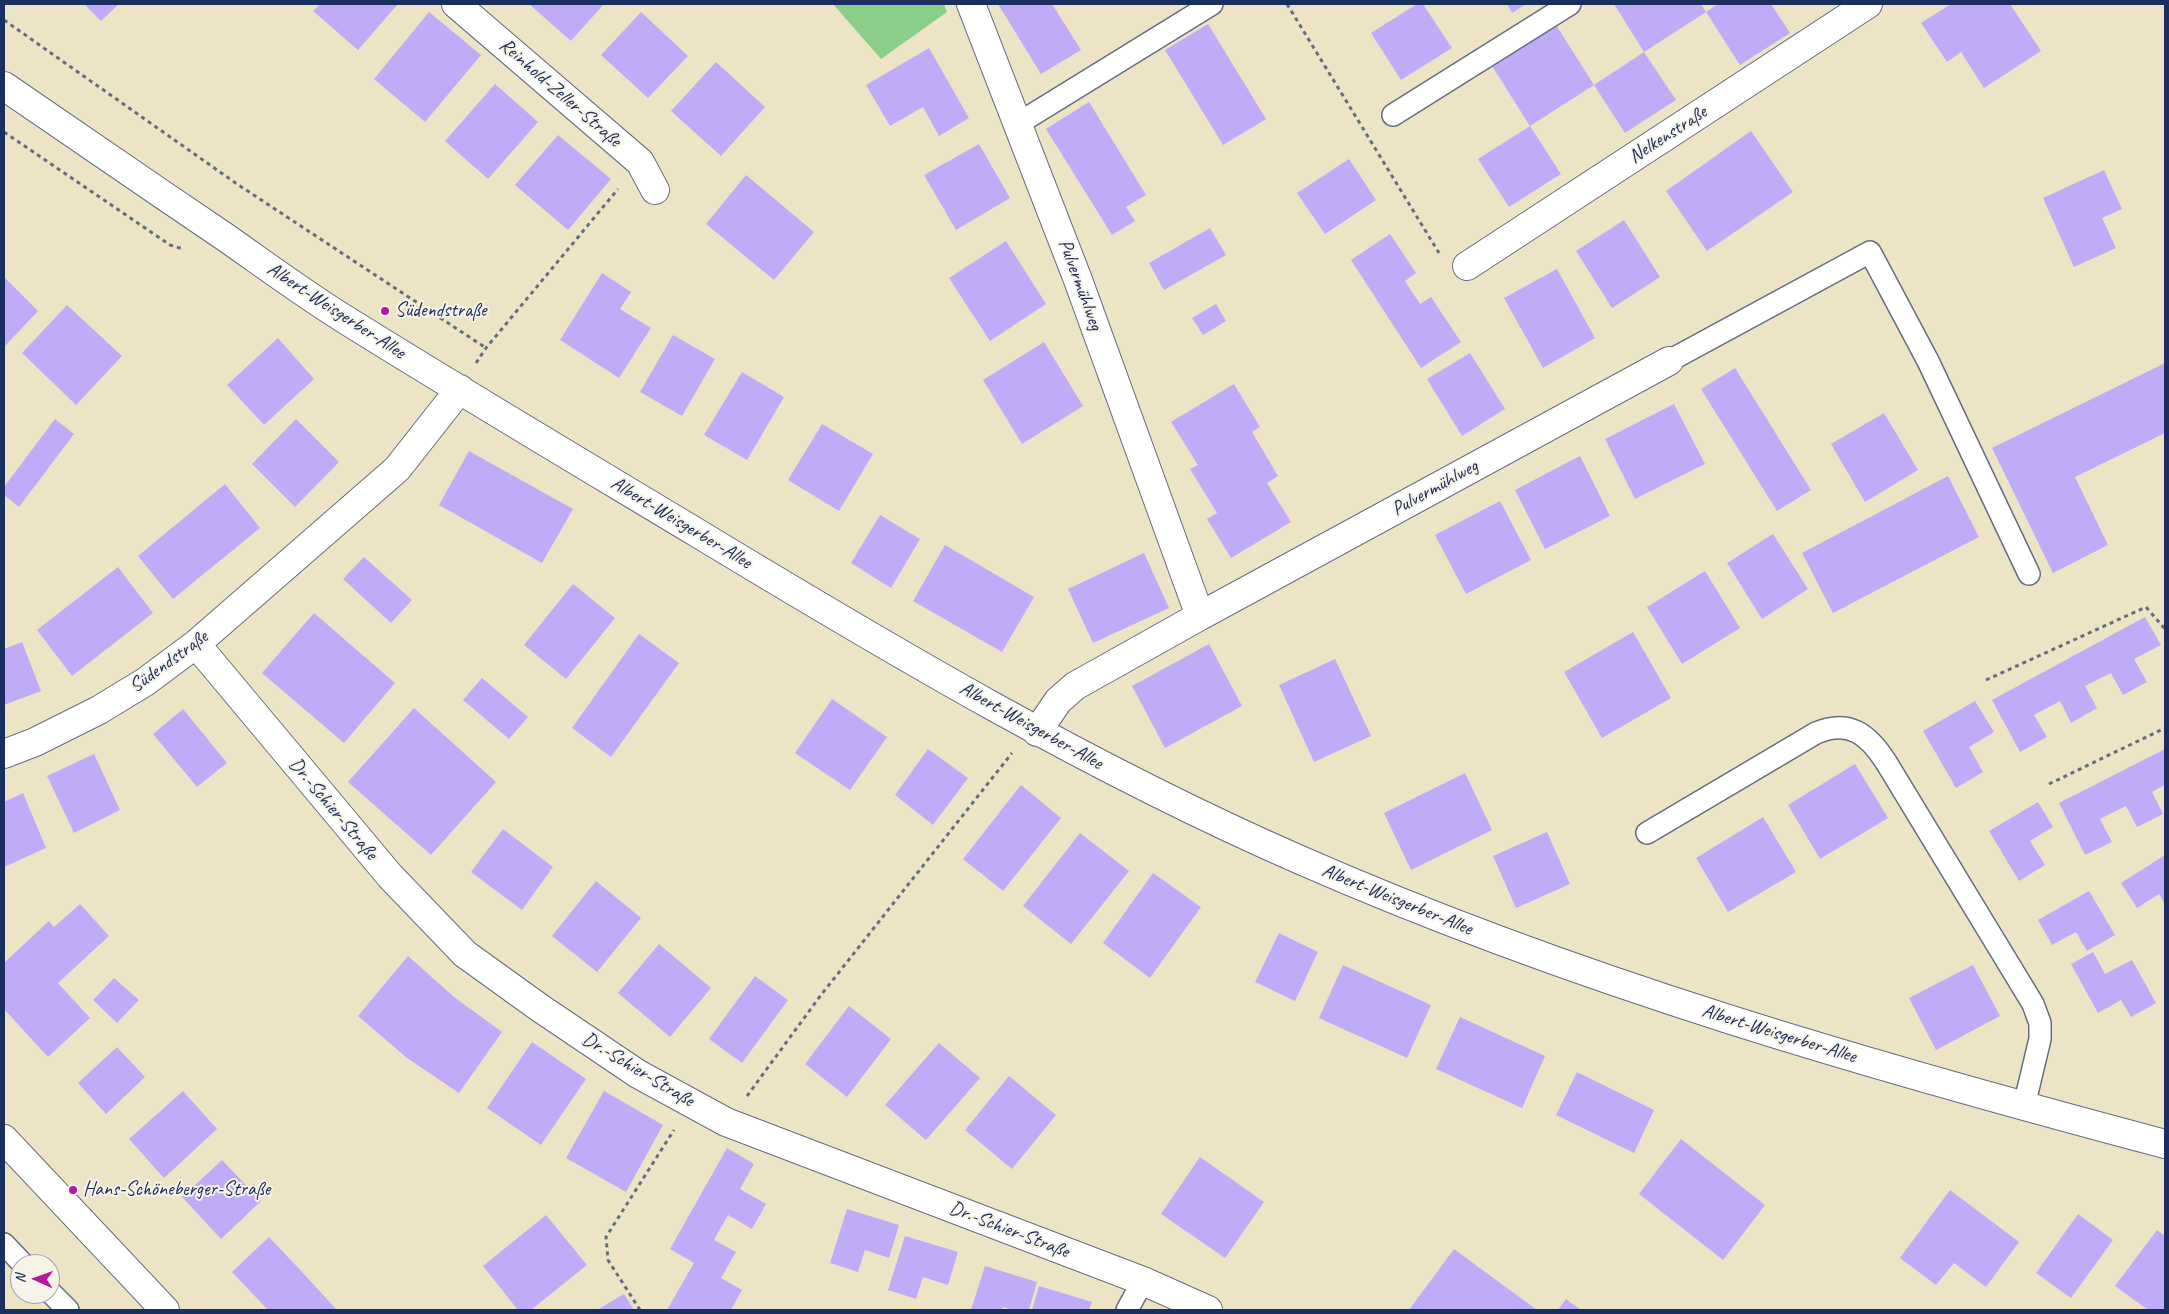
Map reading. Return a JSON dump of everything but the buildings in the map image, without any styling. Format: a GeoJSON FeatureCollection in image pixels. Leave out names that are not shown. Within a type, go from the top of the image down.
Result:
{"type":"FeatureCollection","features":[{"type":"Feature","properties":{"kind":"street","name":"Reinhold-Zeller-Straße"},"geometry":{"type":"LineString","coordinates":[[456,4],[640,162],[655,190]]}},
{"type":"Feature","properties":{"kind":"street","name":"Pulvermühlweg"},"geometry":{"type":"LineString","coordinates":[[971,4],[1019,124],[1085,299],[1200,616]]}},
{"type":"Feature","properties":{"kind":"street","name":"Nelkenstraße"},"geometry":{"type":"LineString","coordinates":[[1467,266],[1868,4]]}},
{"type":"Feature","properties":{"kind":"street","name":"Albert-Weisgerber-Allee"},"geometry":{"type":"LineString","coordinates":[[4,86],[340,316],[813,603],[1037,732],[1144,787],[1297,859],[1541,957],[1769,1032],[2024,1106],[2165,1144]]}},
{"type":"Feature","properties":{"kind":"street","name":"Pulvermühlweg"},"geometry":{"type":"LineString","coordinates":[[1037,732],[1058,701],[1075,686],[1669,361]]}},
{"type":"Feature","properties":{"kind":"street","name":"Südendstraße"},"geometry":{"type":"LineString","coordinates":[[4,754],[35,742],[99,710],[145,682],[196,644],[397,469],[460,388]]}},
{"type":"Feature","properties":{"kind":"street","name":"Dr.-Schier-Straße"},"geometry":{"type":"LineString","coordinates":[[196,644],[390,876],[465,954],[540,1008],[630,1068],[726,1122],[1143,1281],[1208,1310]]}},
{"type":"Feature","properties":{"kind":"street"},"geometry":{"type":"LineString","coordinates":[[4,1139],[165,1310]]}},
{"type":"Feature","properties":{"kind":"lane"},"geometry":{"type":"LineString","coordinates":[[1019,124],[1212,4]]}},
{"type":"Feature","properties":{"kind":"lane"},"geometry":{"type":"LineString","coordinates":[[1394,115],[1570,4]]}},
{"type":"Feature","properties":{"kind":"lane"},"geometry":{"type":"LineString","coordinates":[[1669,361],[1870,252],[1928,361],[2029,574]]}},
{"type":"Feature","properties":{"kind":"lane"},"geometry":{"type":"LineString","coordinates":[[1647,833],[1816,733],[1830,727],[1849,728],[1865,735],[1878,748],[2033,1004],[2040,1023],[2040,1039],[2024,1106]]}},
{"type":"Feature","properties":{"kind":"lane"},"geometry":{"type":"LineString","coordinates":[[4,1244],[14,1254]]}},
{"type":"Feature","properties":{"kind":"lane"},"geometry":{"type":"LineString","coordinates":[[1127,1310],[1143,1281]]}},
{"type":"Feature","properties":{"kind":"path"},"geometry":{"type":"LineString","coordinates":[[1287,4],[1438,252],[1467,266]]}},
{"type":"Feature","properties":{"kind":"path"},"geometry":{"type":"LineString","coordinates":[[4,20],[238,184],[486,348]]}},
{"type":"Feature","properties":{"kind":"path"},"geometry":{"type":"LineString","coordinates":[[460,388],[486,348],[640,162]]}},
{"type":"Feature","properties":{"kind":"path"},"geometry":{"type":"LineString","coordinates":[[1986,680],[2146,607],[2165,629]]}},
{"type":"Feature","properties":{"kind":"path"},"geometry":{"type":"LineString","coordinates":[[2048,784],[2165,728]]}},
{"type":"Feature","properties":{"kind":"path"},"geometry":{"type":"LineString","coordinates":[[726,1122],[821,995],[1016,749]]}},
{"type":"Feature","properties":{"kind":"path"},"geometry":{"type":"LineString","coordinates":[[640,1310],[608,1260],[606,1237],[693,1103]]}},
{"type":"Feature","properties":{"kind":"green space"},"geometry":{"type":"Polygon","coordinates":[[[833,4],[944,4],[947,12],[881,59],[833,4]]]}},
{"type":"Feature","properties":{"kind":"place","name":"Südendstraße"},"geometry":{"type":"Point","coordinates":[385,311]}},
{"type":"Feature","properties":{"kind":"place","name":"Hans-Schöneberger-Straße"},"geometry":{"type":"Point","coordinates":[73,1190]}}]}
